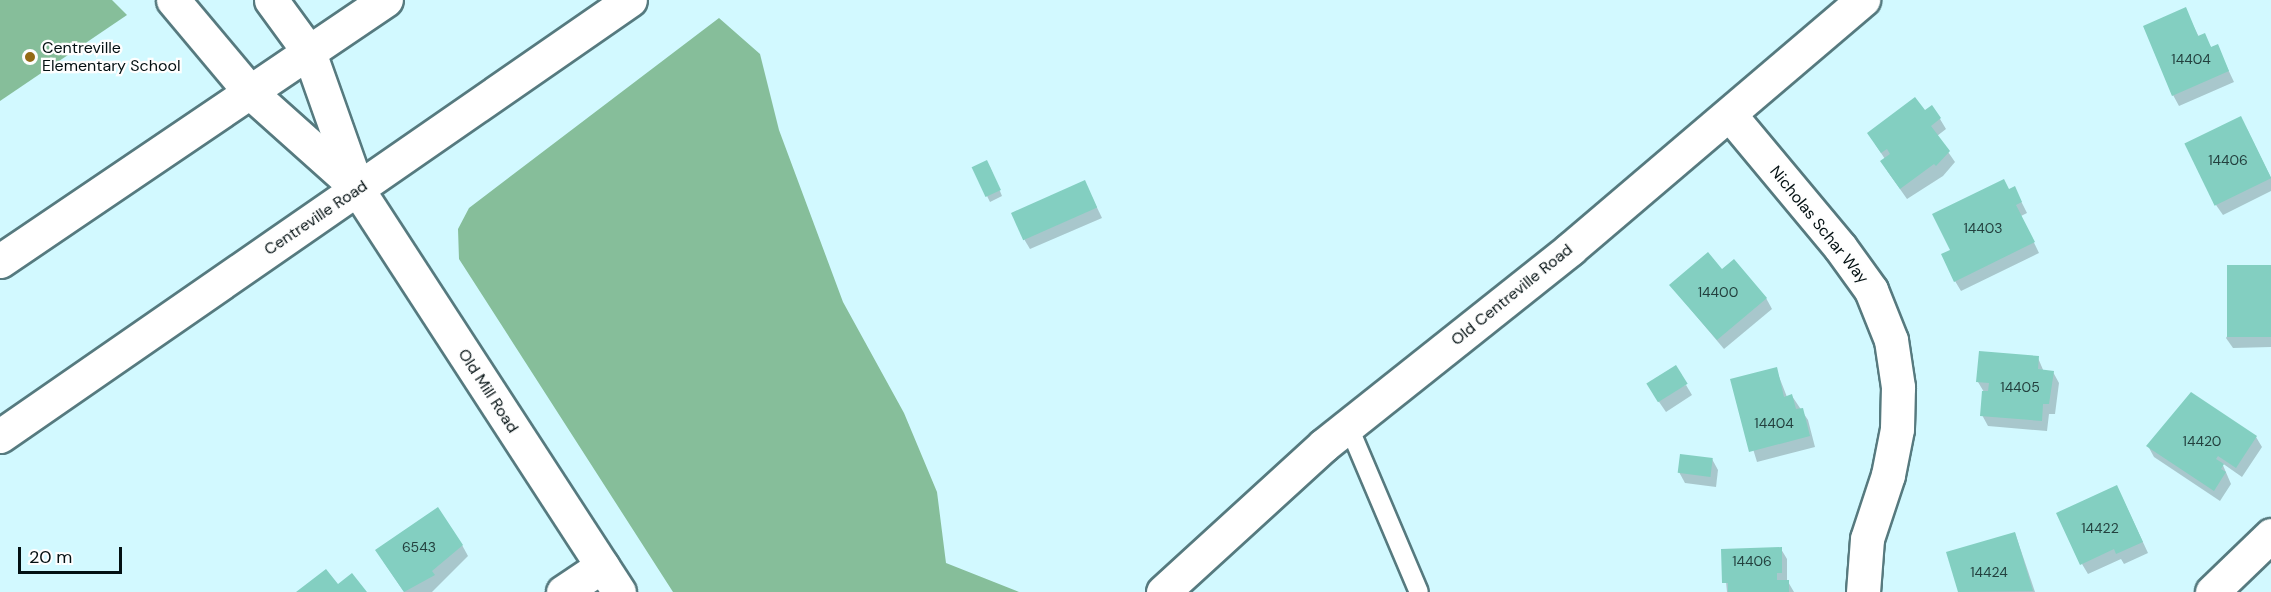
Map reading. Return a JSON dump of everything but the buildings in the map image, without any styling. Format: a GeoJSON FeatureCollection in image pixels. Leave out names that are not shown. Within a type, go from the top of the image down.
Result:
{"type":"FeatureCollection","features":[{"type":"Feature","properties":{"kind":"main road"},"geometry":{"type":"LineString","coordinates":[[173,0],[251,93],[358,190]]}},
{"type":"Feature","properties":{"kind":"main road"},"geometry":{"type":"LineString","coordinates":[[271,0],[309,52],[358,190]]}},
{"type":"Feature","properties":{"kind":"main road"},"geometry":{"type":"LineString","coordinates":[[0,261],[386,0]]}},
{"type":"Feature","properties":{"kind":"main road","name":"Centreville Road"},"geometry":{"type":"LineString","coordinates":[[0,436],[630,0]]}},
{"type":"Feature","properties":{"kind":"main road","name":"Old Centreville Road"},"geometry":{"type":"LineString","coordinates":[[1163,592],[1348,426],[1730,116],[1863,0]]}},
{"type":"Feature","properties":{"kind":"main road","name":"Nicholas Schar Way"},"geometry":{"type":"LineString","coordinates":[[1730,116],[1847,256],[1871,290],[1891,340],[1898,387],[1897,429],[1888,476],[1867,539],[1863,592]]}},
{"type":"Feature","properties":{"kind":"main road","name":"Old Mill Road"},"geometry":{"type":"LineString","coordinates":[[358,190],[611,579]]}},
{"type":"Feature","properties":{"kind":"main road"},"geometry":{"type":"LineString","coordinates":[[2212,592],[2271,535]]}},
{"type":"Feature","properties":{"kind":"main road"},"geometry":{"type":"LineString","coordinates":[[563,592],[611,579]]}},
{"type":"Feature","properties":{"kind":"lane"},"geometry":{"type":"LineString","coordinates":[[1348,426],[1419,592]]}},
{"type":"Feature","properties":{"kind":"green space","name":"Centreville Elementary School"},"geometry":{"type":"Polygon","coordinates":[[[0,0],[112,0],[127,15],[0,101],[0,0]]]}},
{"type":"Feature","properties":{"kind":"green space"},"geometry":{"type":"Polygon","coordinates":[[[719,18],[760,54],[779,130],[843,302],[904,413],[937,492],[946,563],[1019,592],[673,592],[459,259],[458,229],[469,208],[719,18]]]}},
{"type":"Feature","properties":{"kind":"place","name":"Centreville Elementary School"},"geometry":{"type":"Point","coordinates":[30,57]}}]}
